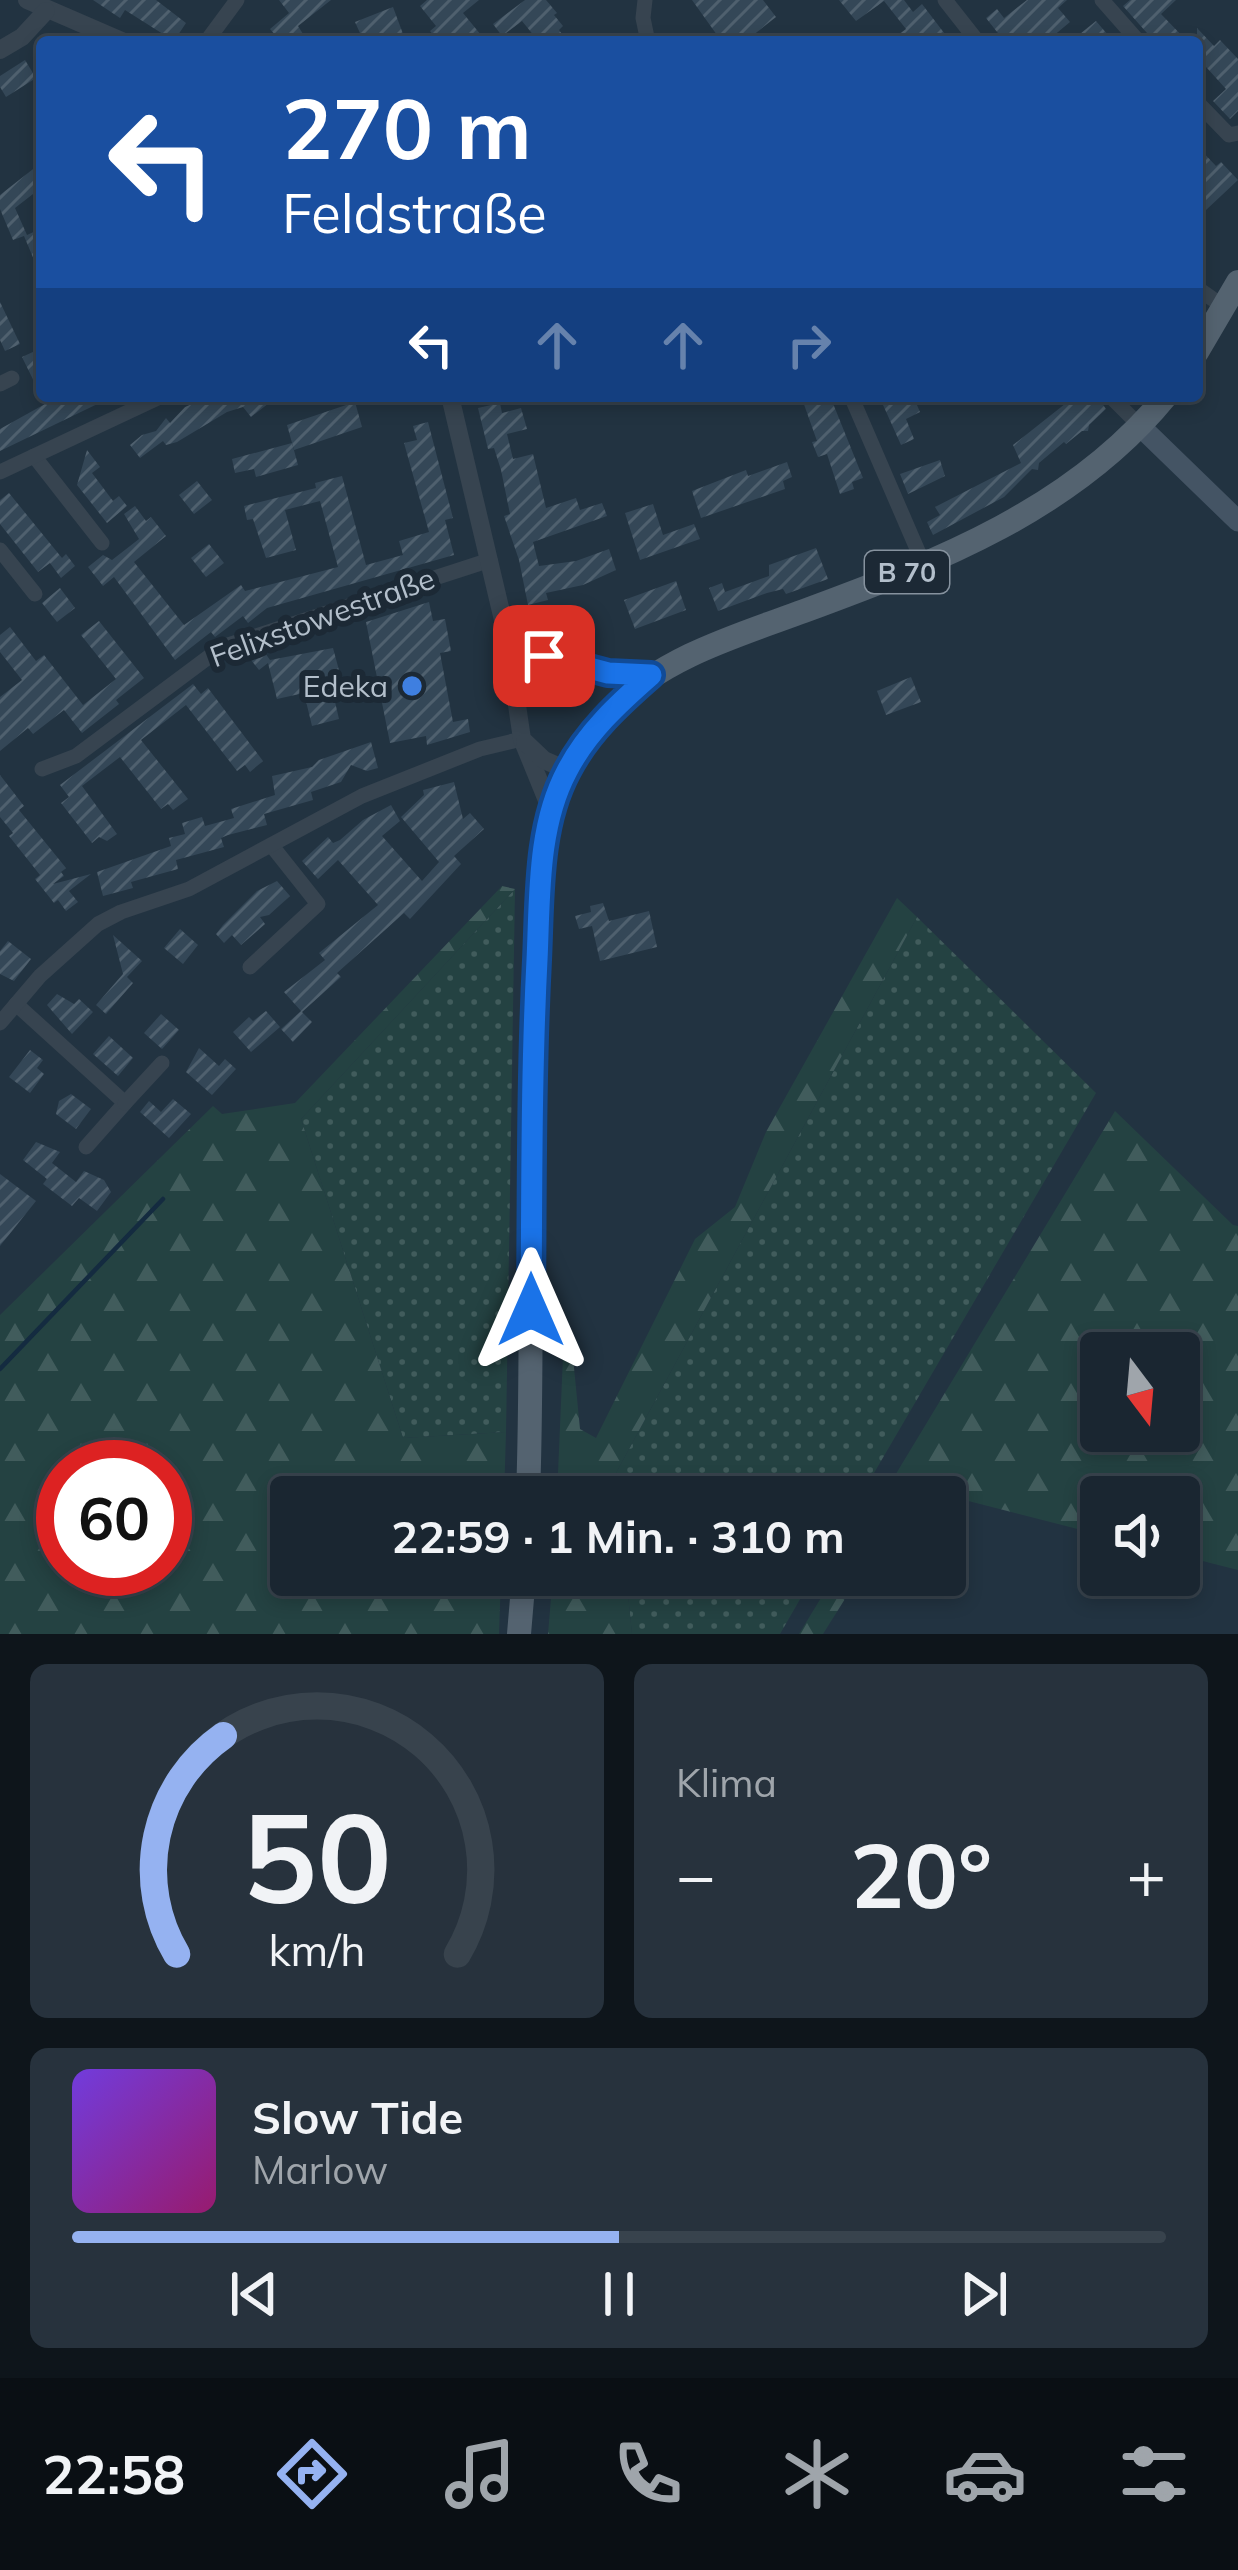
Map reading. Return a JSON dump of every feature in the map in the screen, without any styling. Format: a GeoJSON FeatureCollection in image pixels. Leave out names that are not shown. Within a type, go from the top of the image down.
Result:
{"type":"FeatureCollection","features":[{"type":"Feature","properties":{"kind":"main road"},"geometry":{"type":"LineString","coordinates":[[1203,327],[1210,297],[1238,282]]}},
{"type":"Feature","properties":{"kind":"main road","name":"B 70"},"geometry":{"type":"LineString","coordinates":[[528,1476],[533,1032],[541,878],[551,811],[567,770],[609,711],[651,675],[696,651],[967,545],[1073,484],[1141,427],[1161,402]]}},
{"type":"Feature","properties":{"kind":"main road"},"geometry":{"type":"LineString","coordinates":[[1141,427],[1238,521]]}},
{"type":"Feature","properties":{"kind":"main road"},"geometry":{"type":"LineString","coordinates":[[518,1634],[522,1596]]}},
{"type":"Feature","properties":{"kind":"street"},"geometry":{"type":"LineString","coordinates":[[27,0],[109,36]]}},
{"type":"Feature","properties":{"kind":"street"},"geometry":{"type":"LineString","coordinates":[[210,36],[237,0]]}},
{"type":"Feature","properties":{"kind":"street"},"geometry":{"type":"LineString","coordinates":[[645,0],[647,36]]}},
{"type":"Feature","properties":{"kind":"street"},"geometry":{"type":"LineString","coordinates":[[1102,0],[1134,36]]}},
{"type":"Feature","properties":{"kind":"street"},"geometry":{"type":"LineString","coordinates":[[954,3],[974,36]]}},
{"type":"Feature","properties":{"kind":"street"},"geometry":{"type":"LineString","coordinates":[[0,50],[22,37],[46,11]]}},
{"type":"Feature","properties":{"kind":"street"},"geometry":{"type":"LineString","coordinates":[[1203,108],[1229,136],[1238,133]]}},
{"type":"Feature","properties":{"kind":"street"},"geometry":{"type":"LineString","coordinates":[[0,472],[149,402]]}},
{"type":"Feature","properties":{"kind":"street"},"geometry":{"type":"LineString","coordinates":[[451,402],[507,637],[522,739],[551,811]]}},
{"type":"Feature","properties":{"kind":"street"},"geometry":{"type":"LineString","coordinates":[[854,402],[924,565]]}},
{"type":"Feature","properties":{"kind":"street"},"geometry":{"type":"LineString","coordinates":[[1116,402],[1141,427]]}},
{"type":"Feature","properties":{"kind":"street"},"geometry":{"type":"LineString","coordinates":[[34,456],[102,542]]}},
{"type":"Feature","properties":{"kind":"street"},"geometry":{"type":"LineString","coordinates":[[0,550],[34,594]]}},
{"type":"Feature","properties":{"kind":"street","name":"Felixstowestraße"},"geometry":{"type":"LineString","coordinates":[[42,769],[76,756],[222,647],[490,560]]}},
{"type":"Feature","properties":{"kind":"street"},"geometry":{"type":"LineString","coordinates":[[507,637],[581,668],[651,675]]}},
{"type":"Feature","properties":{"kind":"street"},"geometry":{"type":"LineString","coordinates":[[522,739],[544,760],[567,770]]}},
{"type":"Feature","properties":{"kind":"street"},"geometry":{"type":"LineString","coordinates":[[1,1020],[40,976],[98,924],[189,889],[362,796],[481,749],[522,739]]}},
{"type":"Feature","properties":{"kind":"street"},"geometry":{"type":"LineString","coordinates":[[250,967],[318,904],[272,846]]}},
{"type":"Feature","properties":{"kind":"street"},"geometry":{"type":"LineString","coordinates":[[16,1004],[125,1103]]}},
{"type":"Feature","properties":{"kind":"street"},"geometry":{"type":"LineString","coordinates":[[86,1147],[162,1063]]}},
{"type":"Feature","properties":{"kind":"green space"},"geometry":{"type":"Polygon","coordinates":[[[502,886],[515,889],[301,1119],[403,1438],[506,1432],[505,1476],[270,1476],[270,1596],[500,1596],[499,1634],[0,1634],[0,1315],[213,1106],[222,1114],[295,1103],[502,886]]]}},
{"type":"Feature","properties":{"kind":"green space"},"geometry":{"type":"Polygon","coordinates":[[[515,889],[506,1432],[403,1438],[301,1119],[515,889]]]}},
{"type":"Feature","properties":{"kind":"green space"},"geometry":{"type":"Polygon","coordinates":[[[897,898],[917,917],[616,1476],[558,1476],[564,1333],[571,1337],[580,1429],[596,1438],[695,1239],[735,1207],[766,1132],[897,898]]]}},
{"type":"Feature","properties":{"kind":"green space"},"geometry":{"type":"Polygon","coordinates":[[[917,917],[1096,1093],[872,1476],[616,1473],[917,917]]]}},
{"type":"Feature","properties":{"kind":"green space"},"geometry":{"type":"Polygon","coordinates":[[[1115,1111],[1238,1226],[1238,1570],[1200,1560],[1200,1476],[1080,1476],[1080,1530],[966,1500],[966,1476],[895,1476],[1115,1111]]]}},
{"type":"Feature","properties":{"kind":"green space"},"geometry":{"type":"Polygon","coordinates":[[[551,1596],[628,1596],[632,1634],[548,1634],[551,1596]]]}},
{"type":"Feature","properties":{"kind":"green space"},"geometry":{"type":"Polygon","coordinates":[[[628,1596],[802,1596],[780,1634],[632,1634],[628,1596]]]}},
{"type":"Feature","properties":{"kind":"green space"},"geometry":{"type":"Polygon","coordinates":[[[822,1596],[847,1596],[823,1634],[799,1634],[822,1596]]]}},
{"type":"Feature","properties":{"kind":"building"},"geometry":{"type":"Polygon","coordinates":[[[93,0],[156,0],[186,23],[177,36],[166,36],[125,10],[120,18],[93,0]]]}},
{"type":"Feature","properties":{"kind":"building"},"geometry":{"type":"Polygon","coordinates":[[[279,0],[331,0],[298,26],[301,36],[276,36],[270,29],[289,13],[279,0]]]}},
{"type":"Feature","properties":{"kind":"building"},"geometry":{"type":"Polygon","coordinates":[[[427,0],[479,0],[463,13],[481,35],[434,36],[430,31],[436,26],[420,6],[427,0]]]}},
{"type":"Feature","properties":{"kind":"building"},"geometry":{"type":"Polygon","coordinates":[[[525,0],[546,0],[557,13],[564,36],[534,36],[522,21],[502,36],[493,24],[525,0]]]}},
{"type":"Feature","properties":{"kind":"building"},"geometry":{"type":"Polygon","coordinates":[[[692,0],[763,0],[776,17],[752,36],[718,36],[692,0]]]}},
{"type":"Feature","properties":{"kind":"building"},"geometry":{"type":"Polygon","coordinates":[[[839,0],[904,0],[913,12],[922,4],[946,36],[896,36],[906,29],[884,1],[856,21],[839,0]]]}},
{"type":"Feature","properties":{"kind":"building"},"geometry":{"type":"Polygon","coordinates":[[[1027,0],[1067,0],[1058,8],[1070,22],[1053,36],[1000,36],[986,18],[997,9],[1004,18],[1027,0]]]}},
{"type":"Feature","properties":{"kind":"building"},"geometry":{"type":"Polygon","coordinates":[[[1130,0],[1176,0],[1161,14],[1182,36],[1150,36],[1123,6],[1130,0]]]}},
{"type":"Feature","properties":{"kind":"building"},"geometry":{"type":"Polygon","coordinates":[[[393,7],[404,36],[361,36],[355,22],[393,7]]]}},
{"type":"Feature","properties":{"kind":"building"},"geometry":{"type":"Polygon","coordinates":[[[1096,21],[1109,36],[1077,36],[1096,21]]]}},
{"type":"Feature","properties":{"kind":"building"},"geometry":{"type":"Polygon","coordinates":[[[1197,28],[1214,46],[1220,40],[1238,59],[1238,111],[1230,119],[1213,101],[1226,89],[1203,64],[1203,36],[1197,36],[1197,28]]]}},
{"type":"Feature","properties":{"kind":"building"},"geometry":{"type":"Polygon","coordinates":[[[25,60],[36,78],[6,97],[0,76],[25,60]]]}},
{"type":"Feature","properties":{"kind":"building"},"geometry":{"type":"Polygon","coordinates":[[[1203,152],[1238,180],[1206,210],[1203,207],[1203,152]]]}},
{"type":"Feature","properties":{"kind":"building"},"geometry":{"type":"Polygon","coordinates":[[[36,167],[36,192],[15,208],[27,235],[36,231],[36,265],[24,236],[13,240],[0,209],[0,195],[36,167]]]}},
{"type":"Feature","properties":{"kind":"building"},"geometry":{"type":"Polygon","coordinates":[[[0,302],[20,344],[5,351],[0,340],[0,302]]]}},
{"type":"Feature","properties":{"kind":"building"},"geometry":{"type":"Polygon","coordinates":[[[36,353],[36,386],[22,357],[36,353]]]}},
{"type":"Feature","properties":{"kind":"building"},"geometry":{"type":"Polygon","coordinates":[[[102,402],[0,451],[0,429],[45,404],[102,402]]]}},
{"type":"Feature","properties":{"kind":"building"},"geometry":{"type":"Polygon","coordinates":[[[197,402],[270,402],[251,417],[243,407],[227,412],[177,442],[166,445],[163,441],[140,458],[130,445],[156,431],[166,418],[170,423],[197,402]]]}},
{"type":"Feature","properties":{"kind":"building"},"geometry":{"type":"Polygon","coordinates":[[[355,402],[362,427],[294,450],[287,425],[355,402]]]}},
{"type":"Feature","properties":{"kind":"building"},"geometry":{"type":"Polygon","coordinates":[[[803,402],[832,402],[863,478],[852,482],[854,489],[840,494],[827,454],[818,457],[812,442],[817,441],[803,402]]]}},
{"type":"Feature","properties":{"kind":"building"},"geometry":{"type":"Polygon","coordinates":[[[882,402],[916,402],[920,412],[906,419],[914,439],[901,445],[882,402]]]}},
{"type":"Feature","properties":{"kind":"building"},"geometry":{"type":"Polygon","coordinates":[[[1067,402],[1101,402],[1106,409],[1088,431],[1064,442],[1004,497],[933,535],[927,522],[940,515],[935,507],[1021,463],[1013,445],[1067,402]]]}},
{"type":"Feature","properties":{"kind":"building"},"geometry":{"type":"Polygon","coordinates":[[[500,403],[502,413],[521,408],[527,429],[507,434],[513,459],[533,454],[546,508],[576,498],[580,510],[602,503],[607,516],[533,542],[539,566],[576,561],[609,549],[616,570],[583,585],[546,593],[548,600],[528,605],[504,516],[510,514],[501,470],[494,448],[488,449],[478,408],[500,403]]]}},
{"type":"Feature","properties":{"kind":"building"},"geometry":{"type":"Polygon","coordinates":[[[428,422],[453,518],[445,520],[454,555],[267,608],[248,623],[243,616],[215,637],[211,632],[175,660],[114,577],[103,586],[88,567],[103,555],[112,560],[139,539],[124,514],[135,506],[166,536],[134,562],[184,625],[241,585],[245,591],[338,567],[320,501],[285,510],[296,550],[266,558],[244,506],[316,488],[315,483],[342,476],[366,565],[403,555],[399,541],[429,532],[404,443],[417,440],[413,426],[428,422]]]}},
{"type":"Feature","properties":{"kind":"building"},"geometry":{"type":"Polygon","coordinates":[[[292,443],[298,465],[256,477],[254,469],[235,473],[232,459],[292,443]]]}},
{"type":"Feature","properties":{"kind":"building"},"geometry":{"type":"Polygon","coordinates":[[[87,450],[100,467],[92,473],[113,501],[119,496],[127,506],[107,523],[77,485],[87,450]]]}},
{"type":"Feature","properties":{"kind":"building"},"geometry":{"type":"Polygon","coordinates":[[[940,460],[945,476],[908,494],[900,474],[940,460]]]}},
{"type":"Feature","properties":{"kind":"building"},"geometry":{"type":"Polygon","coordinates":[[[787,462],[792,477],[783,481],[785,489],[701,518],[692,491],[746,470],[748,476],[787,462]]]}},
{"type":"Feature","properties":{"kind":"building"},"geometry":{"type":"Polygon","coordinates":[[[197,481],[212,500],[194,514],[179,495],[197,481]]]}},
{"type":"Feature","properties":{"kind":"building"},"geometry":{"type":"Polygon","coordinates":[[[9,493],[62,558],[66,554],[75,566],[61,578],[50,563],[38,572],[0,524],[0,500],[9,493]]]}},
{"type":"Feature","properties":{"kind":"building"},"geometry":{"type":"Polygon","coordinates":[[[653,504],[663,535],[694,524],[700,539],[640,560],[625,513],[653,504]]]}},
{"type":"Feature","properties":{"kind":"building"},"geometry":{"type":"Polygon","coordinates":[[[209,544],[224,563],[206,577],[191,558],[209,544]]]}},
{"type":"Feature","properties":{"kind":"building"},"geometry":{"type":"Polygon","coordinates":[[[816,548],[828,579],[718,611],[709,588],[722,583],[725,592],[769,576],[769,565],[816,548]]]}},
{"type":"Feature","properties":{"kind":"building"},"geometry":{"type":"Polygon","coordinates":[[[676,581],[686,610],[635,629],[624,600],[676,581]]]}},
{"type":"Feature","properties":{"kind":"building"},"geometry":{"type":"Polygon","coordinates":[[[60,588],[75,608],[57,622],[42,603],[60,588]]]}},
{"type":"Feature","properties":{"kind":"building","name":"Edeka"},"geometry":{"type":"Polygon","coordinates":[[[429,602],[433,621],[445,619],[451,651],[440,653],[453,722],[468,719],[470,732],[427,745],[426,736],[390,743],[366,622],[429,602]]]}},
{"type":"Feature","properties":{"kind":"building"},"geometry":{"type":"Polygon","coordinates":[[[99,621],[144,678],[82,733],[64,710],[33,734],[28,728],[0,751],[0,697],[22,680],[0,652],[0,635],[10,627],[36,661],[44,655],[83,705],[116,679],[81,635],[99,621]]]}},
{"type":"Feature","properties":{"kind":"building"},"geometry":{"type":"Polygon","coordinates":[[[333,648],[340,674],[329,676],[339,719],[312,726],[304,693],[277,699],[268,663],[259,670],[251,660],[263,650],[270,660],[333,648]]]}},
{"type":"Feature","properties":{"kind":"building"},"geometry":{"type":"Polygon","coordinates":[[[911,677],[921,702],[886,715],[877,691],[911,677]]]}},
{"type":"Feature","properties":{"kind":"building"},"geometry":{"type":"Polygon","coordinates":[[[193,684],[201,694],[208,688],[263,761],[250,772],[245,765],[237,771],[186,705],[141,740],[188,799],[173,810],[168,804],[161,809],[120,757],[82,786],[117,834],[92,843],[61,803],[69,797],[60,785],[193,684]]]}},
{"type":"Feature","properties":{"kind":"building"},"geometry":{"type":"Polygon","coordinates":[[[371,742],[378,768],[367,771],[351,765],[341,782],[311,792],[313,800],[264,814],[267,825],[221,838],[224,847],[176,860],[178,869],[131,882],[133,888],[103,896],[97,872],[171,846],[169,838],[185,834],[182,823],[202,817],[205,826],[234,818],[231,809],[275,795],[272,776],[312,767],[319,760],[371,742]]]}},
{"type":"Feature","properties":{"kind":"building"},"geometry":{"type":"Polygon","coordinates":[[[0,775],[24,806],[19,810],[66,868],[53,884],[91,874],[69,891],[78,902],[66,911],[35,879],[40,875],[9,836],[13,833],[0,817],[0,775]]]}},
{"type":"Feature","properties":{"kind":"building"},"geometry":{"type":"Polygon","coordinates":[[[454,782],[463,819],[470,813],[484,829],[454,856],[461,864],[410,919],[404,913],[337,973],[341,977],[302,1012],[312,1022],[293,1042],[281,1029],[301,1011],[284,992],[325,960],[319,953],[378,905],[338,860],[318,879],[302,861],[328,837],[333,843],[340,840],[391,805],[400,821],[382,836],[422,881],[439,862],[401,817],[424,795],[423,790],[454,782]]]}},
{"type":"Feature","properties":{"kind":"building"},"geometry":{"type":"Polygon","coordinates":[[[277,881],[290,896],[260,917],[265,924],[241,945],[232,935],[224,943],[216,934],[223,925],[257,891],[277,881]]]}},
{"type":"Feature","properties":{"kind":"building"},"geometry":{"type":"Polygon","coordinates":[[[603,903],[609,921],[649,911],[657,947],[600,961],[592,926],[579,929],[575,916],[603,903]]]}},
{"type":"Feature","properties":{"kind":"building"},"geometry":{"type":"Polygon","coordinates":[[[180,929],[198,945],[183,964],[164,948],[180,929]]]}},
{"type":"Feature","properties":{"kind":"building"},"geometry":{"type":"Polygon","coordinates":[[[113,935],[142,961],[127,977],[133,983],[106,1014],[96,1005],[123,974],[113,935]]]}},
{"type":"Feature","properties":{"kind":"building"},"geometry":{"type":"Polygon","coordinates":[[[8,941],[31,959],[14,981],[0,974],[0,951],[8,941]]]}},
{"type":"Feature","properties":{"kind":"building"},"geometry":{"type":"Polygon","coordinates":[[[57,994],[74,1004],[79,999],[93,1012],[72,1034],[47,1005],[57,994]]]}},
{"type":"Feature","properties":{"kind":"building"},"geometry":{"type":"Polygon","coordinates":[[[266,1011],[280,1027],[251,1052],[233,1032],[249,1017],[253,1021],[266,1011]]]}},
{"type":"Feature","properties":{"kind":"building"},"geometry":{"type":"Polygon","coordinates":[[[161,1014],[179,1030],[162,1049],[144,1033],[161,1014]]]}},
{"type":"Feature","properties":{"kind":"building"},"geometry":{"type":"Polygon","coordinates":[[[109,1036],[133,1058],[118,1076],[93,1054],[109,1036]]]}},
{"type":"Feature","properties":{"kind":"building"},"geometry":{"type":"Polygon","coordinates":[[[199,1048],[219,1066],[225,1059],[236,1069],[212,1095],[186,1072],[199,1048]]]}},
{"type":"Feature","properties":{"kind":"building"},"geometry":{"type":"Polygon","coordinates":[[[30,1050],[43,1060],[37,1068],[44,1074],[30,1093],[9,1077],[30,1050]]]}},
{"type":"Feature","properties":{"kind":"building"},"geometry":{"type":"Polygon","coordinates":[[[71,1094],[91,1109],[76,1129],[56,1114],[59,1101],[71,1094]]]}},
{"type":"Feature","properties":{"kind":"building"},"geometry":{"type":"Polygon","coordinates":[[[173,1099],[191,1114],[169,1138],[140,1112],[149,1101],[161,1112],[173,1099]]]}},
{"type":"Feature","properties":{"kind":"building"},"geometry":{"type":"Polygon","coordinates":[[[36,1142],[60,1152],[52,1163],[76,1182],[84,1171],[104,1180],[111,1192],[97,1211],[79,1198],[72,1206],[43,1184],[47,1179],[23,1160],[36,1142]]]}},
{"type":"Feature","properties":{"kind":"building"},"geometry":{"type":"Polygon","coordinates":[[[0,1174],[36,1201],[0,1246],[0,1174]]]}},
{"type":"Feature","properties":{"kind":"waterway"},"geometry":{"type":"LineString","coordinates":[[0,1369],[163,1199]]}},
{"type":"Feature","properties":{"kind":"place","name":"Edeka"},"geometry":{"type":"Point","coordinates":[412,686]}},
{"type":"Feature","properties":{"kind":"route"},"geometry":{"type":"LineString","coordinates":[[531,1310],[533,1032],[541,878],[551,811],[567,770],[609,711],[651,675],[608,673],[544,656]]}}]}
